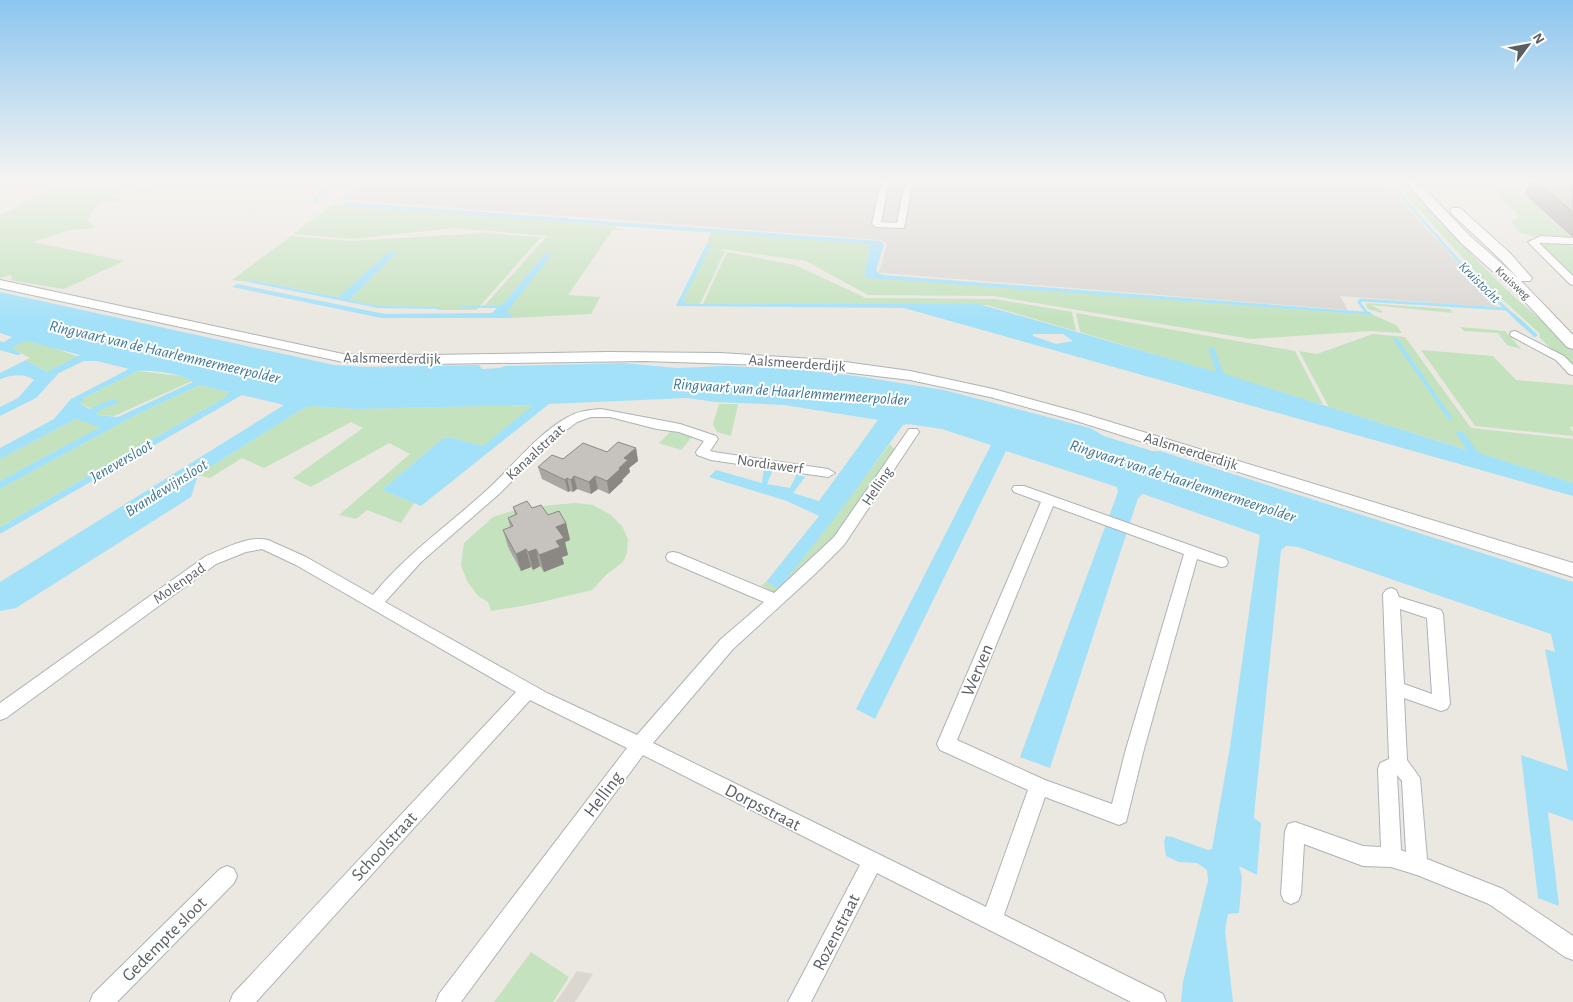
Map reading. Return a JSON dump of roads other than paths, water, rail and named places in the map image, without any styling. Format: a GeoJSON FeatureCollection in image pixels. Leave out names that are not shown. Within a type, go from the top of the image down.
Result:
{"type":"FeatureCollection","features":[{"type":"Feature","properties":{"kind":"main road","name":"Kruisweg"},"geometry":{"type":"LineString","coordinates":[[1454,228],[1521,290],[1573,344]]}},
{"type":"Feature","properties":{"kind":"main road","name":"Kruisweg"},"geometry":{"type":"LineString","coordinates":[[1473,228],[1505,256],[1573,331]]}},
{"type":"Feature","properties":{"kind":"street"},"geometry":{"type":"LineString","coordinates":[[1573,241],[1537,240],[1533,242],[1573,282]]}},
{"type":"Feature","properties":{"kind":"street","name":"Aalsmeerderdijk"},"geometry":{"type":"LineString","coordinates":[[0,284],[343,358],[384,360],[573,357],[748,359],[831,365],[934,380],[1006,396],[1089,420],[1573,570]]}},
{"type":"Feature","properties":{"kind":"street"},"geometry":{"type":"LineString","coordinates":[[1515,334],[1560,358],[1573,372]]}},
{"type":"Feature","properties":{"kind":"street","name":"Kanaalstraat"},"geometry":{"type":"LineString","coordinates":[[376,604],[387,588],[406,567],[493,492],[565,422],[581,415],[598,412],[625,416],[659,426],[676,427],[712,439],[702,452],[711,456]]}},
{"type":"Feature","properties":{"kind":"street","name":"Helling"},"geometry":{"type":"LineString","coordinates":[[447,1002],[640,745],[727,644],[774,600],[810,570],[839,541],[913,432]]}},
{"type":"Feature","properties":{"kind":"street","name":"Nordiawerf"},"geometry":{"type":"LineString","coordinates":[[711,456],[828,473]]}},
{"type":"Feature","properties":{"kind":"street"},"geometry":{"type":"LineString","coordinates":[[1018,489],[1221,562]]}},
{"type":"Feature","properties":{"kind":"street","name":"Werven"},"geometry":{"type":"LineString","coordinates":[[1048,501],[946,744],[1039,786],[1119,816],[1135,749],[1192,551]]}},
{"type":"Feature","properties":{"kind":"street","name":"Molenpad"},"geometry":{"type":"LineString","coordinates":[[0,713],[106,634],[211,560],[244,547],[263,544],[301,561],[376,604]]}},
{"type":"Feature","properties":{"kind":"street"},"geometry":{"type":"LineString","coordinates":[[673,557],[774,600]]}},
{"type":"Feature","properties":{"kind":"street"},"geometry":{"type":"LineString","coordinates":[[1395,688],[1441,704],[1435,614],[1391,598],[1398,763],[1411,778],[1417,865]]}},
{"type":"Feature","properties":{"kind":"street","name":"Dorpsstraat"},"geometry":{"type":"LineString","coordinates":[[376,604],[528,691],[1155,1002]]}},
{"type":"Feature","properties":{"kind":"street","name":"Schoolstraat"},"geometry":{"type":"LineString","coordinates":[[241,1002],[528,691]]}},
{"type":"Feature","properties":{"kind":"street"},"geometry":{"type":"LineString","coordinates":[[1392,857],[1387,769],[1398,763]]}},
{"type":"Feature","properties":{"kind":"street"},"geometry":{"type":"LineString","coordinates":[[991,921],[1039,786]]}},
{"type":"Feature","properties":{"kind":"street"},"geometry":{"type":"LineString","coordinates":[[1291,894],[1295,831],[1363,856],[1392,857],[1417,865],[1496,896],[1573,949]]}},
{"type":"Feature","properties":{"kind":"street","name":"Rozenstraat"},"geometry":{"type":"LineString","coordinates":[[799,1002],[872,862]]}},
{"type":"Feature","properties":{"kind":"street","name":"Gedempte sloot"},"geometry":{"type":"LineString","coordinates":[[101,1002],[227,876]]}},
{"type":"Feature","properties":{"kind":"water"},"geometry":{"type":"Polygon","coordinates":[[[643,228],[697,228],[879,241],[884,244],[876,271],[883,275],[1370,312],[1373,315],[867,278],[864,276],[870,246],[867,244],[643,228]]]}},
{"type":"Feature","properties":{"kind":"water"},"geometry":{"type":"Polygon","coordinates":[[[707,243],[712,244],[683,300],[688,304],[979,304],[1216,372],[1208,347],[1214,348],[1224,374],[1467,450],[1455,431],[1463,432],[1479,453],[1573,483],[1573,496],[904,308],[676,306],[707,243]],[[1033,334],[1033,336],[1056,344],[1073,341],[1063,334],[1033,334]]]}},
{"type":"Feature","properties":{"kind":"water"},"geometry":{"type":"Polygon","coordinates":[[[389,252],[397,253],[349,300],[380,306],[441,307],[440,309],[378,308],[248,282],[251,280],[338,297],[389,252]]]}},
{"type":"Feature","properties":{"kind":"water"},"geometry":{"type":"Polygon","coordinates":[[[545,254],[553,254],[506,313],[511,314],[511,318],[381,318],[232,287],[237,284],[385,314],[492,313],[497,308],[459,308],[459,306],[502,305],[545,254]]]}},
{"type":"Feature","properties":{"kind":"water"},"geometry":{"type":"Polygon","coordinates":[[[0,292],[334,365],[368,367],[479,365],[482,369],[505,366],[624,363],[677,368],[726,366],[793,369],[856,376],[944,390],[1090,428],[1104,436],[1152,451],[1160,451],[1573,582],[1573,821],[1548,812],[1559,906],[1538,898],[1521,755],[1568,771],[1545,649],[1555,652],[1551,634],[1298,547],[1286,546],[1281,550],[1255,805],[1254,818],[1261,823],[1257,875],[1239,866],[1242,877],[1239,913],[1228,914],[1225,931],[1233,1002],[1181,1002],[1183,982],[1208,881],[1207,870],[1197,863],[1179,862],[1166,856],[1164,842],[1166,836],[1208,850],[1212,849],[1230,747],[1260,535],[1143,494],[1138,498],[1050,768],[1020,757],[1118,492],[1117,487],[1006,451],[875,719],[856,709],[991,445],[942,429],[908,424],[903,425],[840,511],[779,589],[766,582],[819,516],[787,501],[709,477],[716,470],[762,483],[764,468],[773,470],[767,484],[790,488],[797,474],[805,477],[793,493],[819,501],[878,420],[784,405],[716,402],[687,398],[549,404],[421,506],[382,490],[442,439],[449,437],[483,446],[533,405],[355,409],[312,406],[304,408],[198,475],[191,497],[16,608],[0,611],[0,582],[284,405],[242,395],[0,534],[0,527],[224,398],[229,392],[200,385],[138,414],[0,489],[0,481],[100,427],[76,419],[0,459],[0,448],[54,419],[71,399],[129,369],[97,361],[84,361],[59,373],[36,398],[0,416],[0,407],[18,398],[34,380],[18,375],[0,379],[0,373],[26,360],[47,372],[80,355],[26,341],[14,346],[14,349],[22,354],[17,355],[0,350],[0,341],[4,342],[12,337],[0,333],[0,292]],[[138,371],[84,398],[80,404],[90,409],[112,399],[120,402],[98,411],[97,415],[118,417],[193,382],[174,374],[138,371]]]}},
{"type":"Feature","properties":{"kind":"waterway","name":"Kruistocht"},"geometry":{"type":"LineString","coordinates":[[1429,228],[1478,283],[1506,309]]}},
{"type":"Feature","properties":{"kind":"waterway"},"geometry":{"type":"LineString","coordinates":[[1366,312],[1359,302],[1361,300],[1506,309]]}},
{"type":"Feature","properties":{"kind":"waterway","name":"Kruistocht"},"geometry":{"type":"LineString","coordinates":[[1506,309],[1514,316]]}},
{"type":"Feature","properties":{"kind":"waterway","name":"Kruistocht"},"geometry":{"type":"LineString","coordinates":[[1513,315],[1535,335]]}},
{"type":"Feature","properties":{"kind":"waterway"},"geometry":{"type":"LineString","coordinates":[[1396,340],[1450,418]]}},
{"type":"Feature","properties":{"kind":"water label","name":"Ringvaart van de Haarlemmermeerpolder"},"geometry":{"type":"Point","coordinates":[165,351]}},
{"type":"Feature","properties":{"kind":"water label","name":"Ringvaart van de Haarlemmermeerpolder"},"geometry":{"type":"Point","coordinates":[791,391]}},
{"type":"Feature","properties":{"kind":"water label","name":"Jeneversloot"},"geometry":{"type":"Point","coordinates":[121,460]}},
{"type":"Feature","properties":{"kind":"water label","name":"Ringvaart van de Haarlemmermeerpolder"},"geometry":{"type":"Point","coordinates":[1183,480]}},
{"type":"Feature","properties":{"kind":"water label","name":"Brandewijnsloot"},"geometry":{"type":"Point","coordinates":[166,487]}}]}
